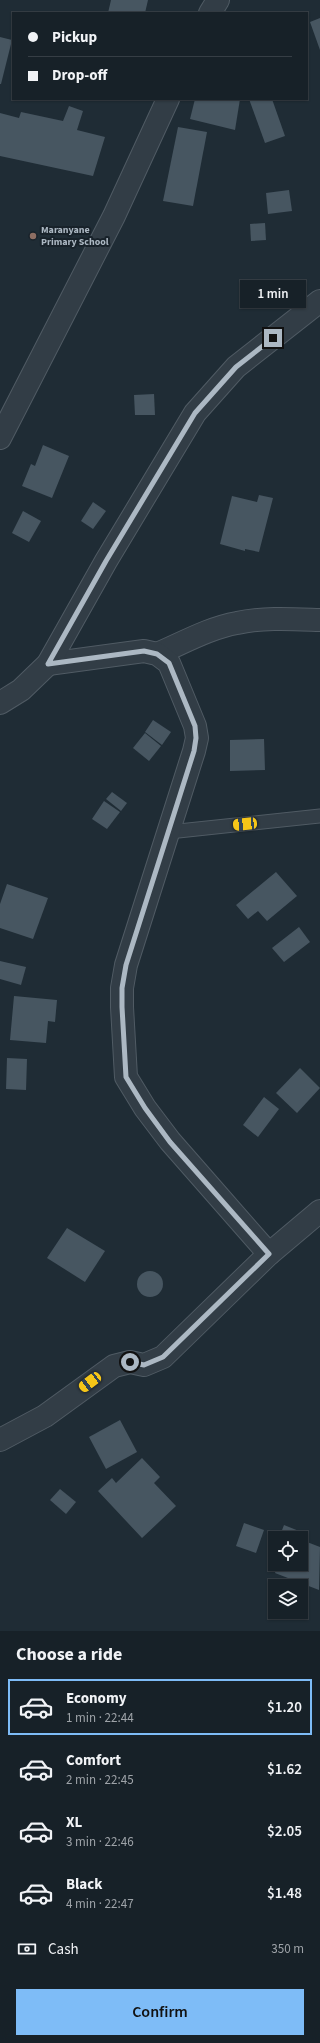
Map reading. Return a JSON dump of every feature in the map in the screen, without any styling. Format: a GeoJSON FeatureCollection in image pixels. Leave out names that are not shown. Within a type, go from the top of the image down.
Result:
{"type":"FeatureCollection","features":[{"type":"Feature","properties":{"kind":"street"},"geometry":{"type":"LineString","coordinates":[[211,12],[218,0]]}},
{"type":"Feature","properties":{"kind":"street"},"geometry":{"type":"LineString","coordinates":[[0,438],[114,216],[168,100]]}},
{"type":"Feature","properties":{"kind":"street"},"geometry":{"type":"LineString","coordinates":[[0,703],[21,690],[48,664],[106,561],[195,413],[236,367],[320,302]]}},
{"type":"Feature","properties":{"kind":"street"},"geometry":{"type":"LineString","coordinates":[[157,654],[209,631],[237,623],[267,620],[320,620]]}},
{"type":"Feature","properties":{"kind":"street"},"geometry":{"type":"LineString","coordinates":[[48,664],[144,651],[157,654],[169,663],[195,726],[196,738],[169,832],[126,965],[122,988],[126,1077],[145,1108],[170,1142],[269,1254]]}},
{"type":"Feature","properties":{"kind":"street"},"geometry":{"type":"LineString","coordinates":[[0,1440],[45,1416],[114,1366],[130,1362],[144,1365],[163,1357],[269,1254],[320,1211]]}},
{"type":"Feature","properties":{"kind":"lane"},"geometry":{"type":"LineString","coordinates":[[169,832],[320,816]]}},
{"type":"Feature","properties":{"kind":"building"},"geometry":{"type":"Polygon","coordinates":[[[111,0],[148,0],[145,12],[108,12],[111,0]]]}},
{"type":"Feature","properties":{"kind":"building"},"geometry":{"type":"Polygon","coordinates":[[[320,18],[320,50],[310,22],[320,18]]]}},
{"type":"Feature","properties":{"kind":"building"},"geometry":{"type":"Polygon","coordinates":[[[0,37],[12,40],[1,84],[0,84],[0,37]]]}},
{"type":"Feature","properties":{"kind":"building"},"geometry":{"type":"Polygon","coordinates":[[[195,100],[240,100],[235,130],[190,119],[195,100]]]}},
{"type":"Feature","properties":{"kind":"building"},"geometry":{"type":"Polygon","coordinates":[[[249,100],[272,100],[285,136],[265,143],[249,100]]]}},
{"type":"Feature","properties":{"kind":"building"},"geometry":{"type":"Polygon","coordinates":[[[69,106],[83,111],[77,130],[105,137],[93,176],[0,156],[0,113],[19,118],[21,112],[63,121],[69,106]]]}},
{"type":"Feature","properties":{"kind":"building"},"geometry":{"type":"Polygon","coordinates":[[[178,127],[207,132],[193,206],[163,201],[178,127]]]}},
{"type":"Feature","properties":{"kind":"building"},"geometry":{"type":"Polygon","coordinates":[[[289,190],[292,211],[268,214],[266,193],[289,190]]]}},
{"type":"Feature","properties":{"kind":"building"},"geometry":{"type":"Polygon","coordinates":[[[265,223],[266,240],[251,241],[250,224],[265,223]]]}},
{"type":"Feature","properties":{"kind":"building"},"geometry":{"type":"Polygon","coordinates":[[[154,394],[155,415],[135,415],[134,395],[154,394]]]}},
{"type":"Feature","properties":{"kind":"building"},"geometry":{"type":"Polygon","coordinates":[[[43,445],[69,456],[52,498],[22,486],[31,464],[35,466],[43,445]]]}},
{"type":"Feature","properties":{"kind":"building"},"geometry":{"type":"Polygon","coordinates":[[[259,495],[273,498],[259,552],[245,549],[245,551],[220,544],[232,496],[257,502],[259,495]]]}},
{"type":"Feature","properties":{"kind":"building"},"geometry":{"type":"Polygon","coordinates":[[[93,502],[106,511],[93,529],[81,521],[93,502]]]}},
{"type":"Feature","properties":{"kind":"building"},"geometry":{"type":"Polygon","coordinates":[[[23,511],[41,521],[29,542],[12,533],[23,511]]]}},
{"type":"Feature","properties":{"kind":"building"},"geometry":{"type":"Polygon","coordinates":[[[153,720],[171,732],[162,745],[145,732],[153,720]]]}},
{"type":"Feature","properties":{"kind":"building"},"geometry":{"type":"Polygon","coordinates":[[[145,733],[161,746],[149,761],[133,748],[145,733]]]}},
{"type":"Feature","properties":{"kind":"building"},"geometry":{"type":"Polygon","coordinates":[[[264,739],[265,770],[230,771],[230,740],[264,739]]]}},
{"type":"Feature","properties":{"kind":"building"},"geometry":{"type":"Polygon","coordinates":[[[112,792],[127,803],[121,811],[106,799],[112,792]]]}},
{"type":"Feature","properties":{"kind":"building"},"geometry":{"type":"Polygon","coordinates":[[[104,801],[120,812],[107,829],[92,819],[104,801]]]}},
{"type":"Feature","properties":{"kind":"building"},"geometry":{"type":"Polygon","coordinates":[[[276,872],[297,896],[267,921],[258,911],[248,919],[236,905],[276,872]]]}},
{"type":"Feature","properties":{"kind":"building"},"geometry":{"type":"Polygon","coordinates":[[[7,884],[48,898],[33,939],[0,928],[0,904],[7,884]]]}},
{"type":"Feature","properties":{"kind":"building"},"geometry":{"type":"Polygon","coordinates":[[[299,927],[310,942],[284,962],[272,948],[299,927]]]}},
{"type":"Feature","properties":{"kind":"building"},"geometry":{"type":"Polygon","coordinates":[[[0,961],[26,967],[21,985],[0,979],[0,961]]]}},
{"type":"Feature","properties":{"kind":"building"},"geometry":{"type":"Polygon","coordinates":[[[14,996],[57,1000],[55,1022],[48,1021],[46,1043],[10,1040],[14,996]]]}},
{"type":"Feature","properties":{"kind":"building"},"geometry":{"type":"Polygon","coordinates":[[[7,1058],[27,1059],[26,1090],[6,1089],[7,1058]]]}},
{"type":"Feature","properties":{"kind":"building"},"geometry":{"type":"Polygon","coordinates":[[[300,1068],[320,1088],[297,1113],[276,1093],[300,1068]]]}},
{"type":"Feature","properties":{"kind":"building"},"geometry":{"type":"Polygon","coordinates":[[[264,1097],[279,1109],[258,1137],[243,1125],[264,1097]]]}},
{"type":"Feature","properties":{"kind":"building"},"geometry":{"type":"Polygon","coordinates":[[[67,1228],[105,1251],[85,1282],[47,1258],[67,1228]]]}},
{"type":"Feature","properties":{"kind":"building"},"geometry":{"type":"Polygon","coordinates":[[[150,1271],[159,1275],[163,1284],[159,1293],[150,1297],[141,1293],[137,1284],[141,1275],[150,1271]]]}},
{"type":"Feature","properties":{"kind":"building"},"geometry":{"type":"Polygon","coordinates":[[[120,1420],[137,1452],[106,1469],[89,1437],[120,1420]]]}},
{"type":"Feature","properties":{"kind":"building"},"geometry":{"type":"Polygon","coordinates":[[[142,1458],[160,1477],[154,1483],[176,1506],[142,1538],[98,1491],[112,1478],[116,1483],[142,1458]]]}},
{"type":"Feature","properties":{"kind":"building"},"geometry":{"type":"Polygon","coordinates":[[[60,1489],[76,1502],[66,1514],[50,1500],[60,1489]]]}},
{"type":"Feature","properties":{"kind":"building"},"geometry":{"type":"Polygon","coordinates":[[[244,1523],[264,1530],[256,1553],[236,1546],[244,1523]]]}},
{"type":"Feature","properties":{"kind":"building"},"geometry":{"type":"Polygon","coordinates":[[[284,1525],[299,1531],[282,1531],[284,1525]]]}},
{"type":"Feature","properties":{"kind":"building"},"geometry":{"type":"Polygon","coordinates":[[[308,1542],[320,1547],[319,1590],[308,1586],[308,1579],[291,1579],[275,1573],[276,1571],[308,1571],[308,1542]]]}},
{"type":"Feature","properties":{"kind":"place","name":"Maranyane Primary School"},"geometry":{"type":"Point","coordinates":[33,236]}},
{"type":"Feature","properties":{"kind":"route"},"geometry":{"type":"LineString","coordinates":[[130,1362],[144,1365],[163,1357],[269,1254],[170,1142],[145,1108],[126,1077],[122,1007],[122,988],[126,965],[194,751],[196,738],[195,726],[169,663],[157,654],[144,651],[48,664],[106,561],[195,413],[236,367],[273,338]]}}]}
